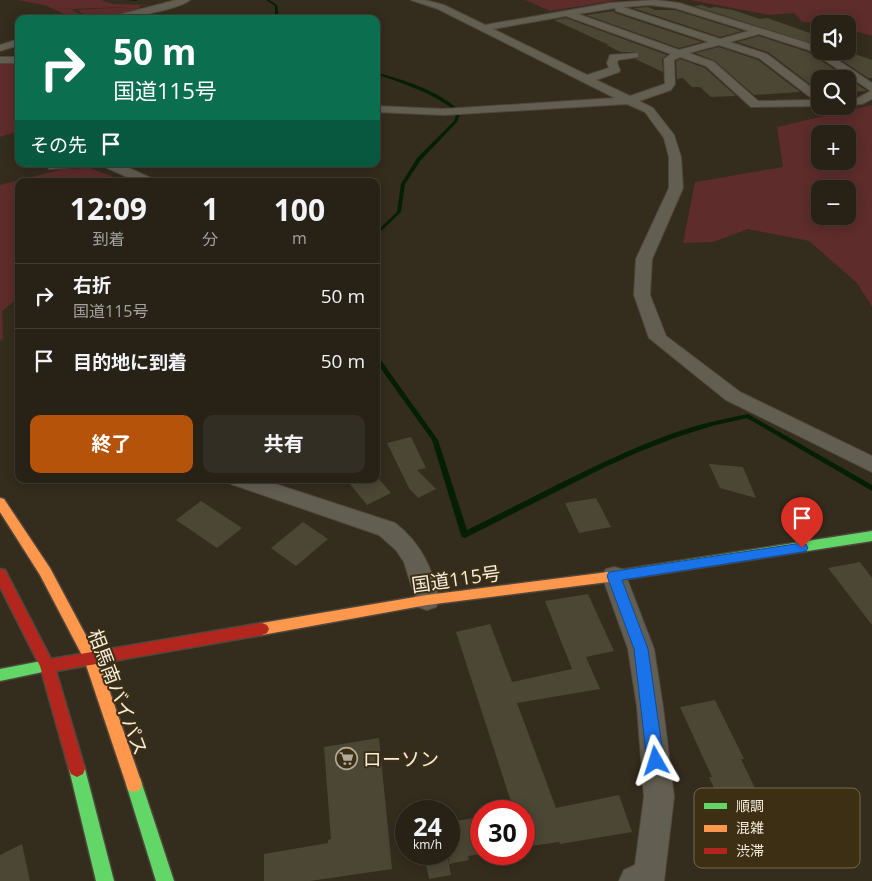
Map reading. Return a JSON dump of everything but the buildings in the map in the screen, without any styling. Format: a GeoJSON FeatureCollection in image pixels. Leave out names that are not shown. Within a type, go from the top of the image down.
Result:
{"type":"FeatureCollection","features":[{"type":"Feature","properties":{"kind":"main road","name":"相馬南バイパス"},"geometry":{"type":"LineString","coordinates":[[0,502],[45,572],[91,658],[128,764],[165,881]]}},
{"type":"Feature","properties":{"kind":"main road","name":"国道115号"},"geometry":{"type":"LineString","coordinates":[[0,675],[427,600],[614,576],[872,536]]}},
{"type":"Feature","properties":{"kind":"main road"},"geometry":{"type":"LineString","coordinates":[[0,574],[47,666],[79,777],[105,881]]}},
{"type":"Feature","properties":{"kind":"street"},"geometry":{"type":"LineString","coordinates":[[128,15],[186,0]]}},
{"type":"Feature","properties":{"kind":"street"},"geometry":{"type":"LineString","coordinates":[[416,0],[441,7],[649,110],[670,138],[676,157],[676,188],[644,258],[642,294],[658,338],[732,396],[872,465]]}},
{"type":"Feature","properties":{"kind":"street"},"geometry":{"type":"LineString","coordinates":[[483,28],[610,6],[650,2],[676,5],[813,48],[872,88]]}},
{"type":"Feature","properties":{"kind":"street"},"geometry":{"type":"LineString","coordinates":[[441,7],[455,4]]}},
{"type":"Feature","properties":{"kind":"street"},"geometry":{"type":"LineString","coordinates":[[610,6],[763,56],[811,92]]}},
{"type":"Feature","properties":{"kind":"street"},"geometry":{"type":"LineString","coordinates":[[566,13],[710,64],[755,105],[811,103]]}},
{"type":"Feature","properties":{"kind":"street"},"geometry":{"type":"LineString","coordinates":[[380,108],[444,112],[631,100],[667,88],[670,84],[669,59],[679,53],[758,31]]}},
{"type":"Feature","properties":{"kind":"street"},"geometry":{"type":"LineString","coordinates":[[0,48],[15,43]]}},
{"type":"Feature","properties":{"kind":"street"},"geometry":{"type":"LineString","coordinates":[[587,79],[615,70],[612,63],[614,57],[634,55]]}},
{"type":"Feature","properties":{"kind":"street"},"geometry":{"type":"LineString","coordinates":[[0,60],[15,60]]}},
{"type":"Feature","properties":{"kind":"street"},"geometry":{"type":"LineString","coordinates":[[856,102],[872,94]]}},
{"type":"Feature","properties":{"kind":"street"},"geometry":{"type":"LineString","coordinates":[[116,167],[140,178]]}},
{"type":"Feature","properties":{"kind":"street"},"geometry":{"type":"LineString","coordinates":[[250,483],[387,529],[401,538],[422,574],[427,600]]}},
{"type":"Feature","properties":{"kind":"street"},"geometry":{"type":"LineString","coordinates":[[614,576],[641,649],[650,707],[659,797],[645,880]]}},
{"type":"Feature","properties":{"kind":"shaded area"},"geometry":{"type":"Polygon","coordinates":[[[17,0],[101,0],[113,4],[152,5],[139,6],[143,12],[126,15],[84,15],[78,10],[128,7],[75,9],[72,10],[81,15],[66,15],[44,5],[17,0]]]}},
{"type":"Feature","properties":{"kind":"shaded area"},"geometry":{"type":"Polygon","coordinates":[[[525,0],[618,0],[550,11],[525,0]]]}},
{"type":"Feature","properties":{"kind":"shaded area"},"geometry":{"type":"Polygon","coordinates":[[[690,0],[872,0],[872,36],[856,31],[856,15],[811,15],[811,22],[802,22],[794,13],[769,15],[690,0]]]}},
{"type":"Feature","properties":{"kind":"shaded area"},"geometry":{"type":"Polygon","coordinates":[[[0,64],[15,64],[15,132],[0,137],[0,64]]]}},
{"type":"Feature","properties":{"kind":"shaded area"},"geometry":{"type":"Polygon","coordinates":[[[872,105],[872,307],[857,283],[809,241],[748,229],[713,242],[683,243],[695,182],[783,167],[777,127],[829,115],[856,115],[856,109],[872,105]]]}},
{"type":"Feature","properties":{"kind":"shaded area"},"geometry":{"type":"Polygon","coordinates":[[[90,168],[116,178],[28,178],[63,169],[90,168]]]}},
{"type":"Feature","properties":{"kind":"shaded area"},"geometry":{"type":"Polygon","coordinates":[[[15,181],[15,300],[2,311],[3,338],[0,341],[0,185],[15,181]]]}},
{"type":"Feature","properties":{"kind":"waterway"},"geometry":{"type":"LineString","coordinates":[[128,0],[136,0]]}},
{"type":"Feature","properties":{"kind":"waterway"},"geometry":{"type":"LineString","coordinates":[[267,0],[276,6],[277,15]]}},
{"type":"Feature","properties":{"kind":"waterway"},"geometry":{"type":"LineString","coordinates":[[380,74],[431,93],[459,112],[456,121],[419,159],[403,184],[399,212],[380,231]]}},
{"type":"Feature","properties":{"kind":"waterway"},"geometry":{"type":"LineString","coordinates":[[380,363],[435,440],[465,535],[638,449],[674,435],[748,416],[872,488]]}},
{"type":"Feature","properties":{"kind":"traffic: fast"},"geometry":{"type":"LineString","coordinates":[[608,577],[872,536]]}},
{"type":"Feature","properties":{"kind":"traffic: fast"},"geometry":{"type":"LineString","coordinates":[[0,675],[47,666]]}},
{"type":"Feature","properties":{"kind":"traffic: fast"},"geometry":{"type":"LineString","coordinates":[[77,769],[105,881]]}},
{"type":"Feature","properties":{"kind":"traffic: fast"},"geometry":{"type":"LineString","coordinates":[[134,784],[165,881]]}},
{"type":"Feature","properties":{"kind":"traffic: slow"},"geometry":{"type":"LineString","coordinates":[[0,502],[45,572],[91,658],[134,784]]}},
{"type":"Feature","properties":{"kind":"traffic: slow"},"geometry":{"type":"LineString","coordinates":[[262,629],[427,600],[608,577]]}},
{"type":"Feature","properties":{"kind":"traffic: jam"},"geometry":{"type":"LineString","coordinates":[[0,574],[47,666],[77,769]]}},
{"type":"Feature","properties":{"kind":"traffic: jam"},"geometry":{"type":"LineString","coordinates":[[47,666],[262,629]]}},
{"type":"Feature","properties":{"kind":"place","name":"ローソン"},"geometry":{"type":"Point","coordinates":[347,759]}},
{"type":"Feature","properties":{"kind":"route"},"geometry":{"type":"LineString","coordinates":[[656,761],[641,649],[614,576],[802,548]]}}]}
